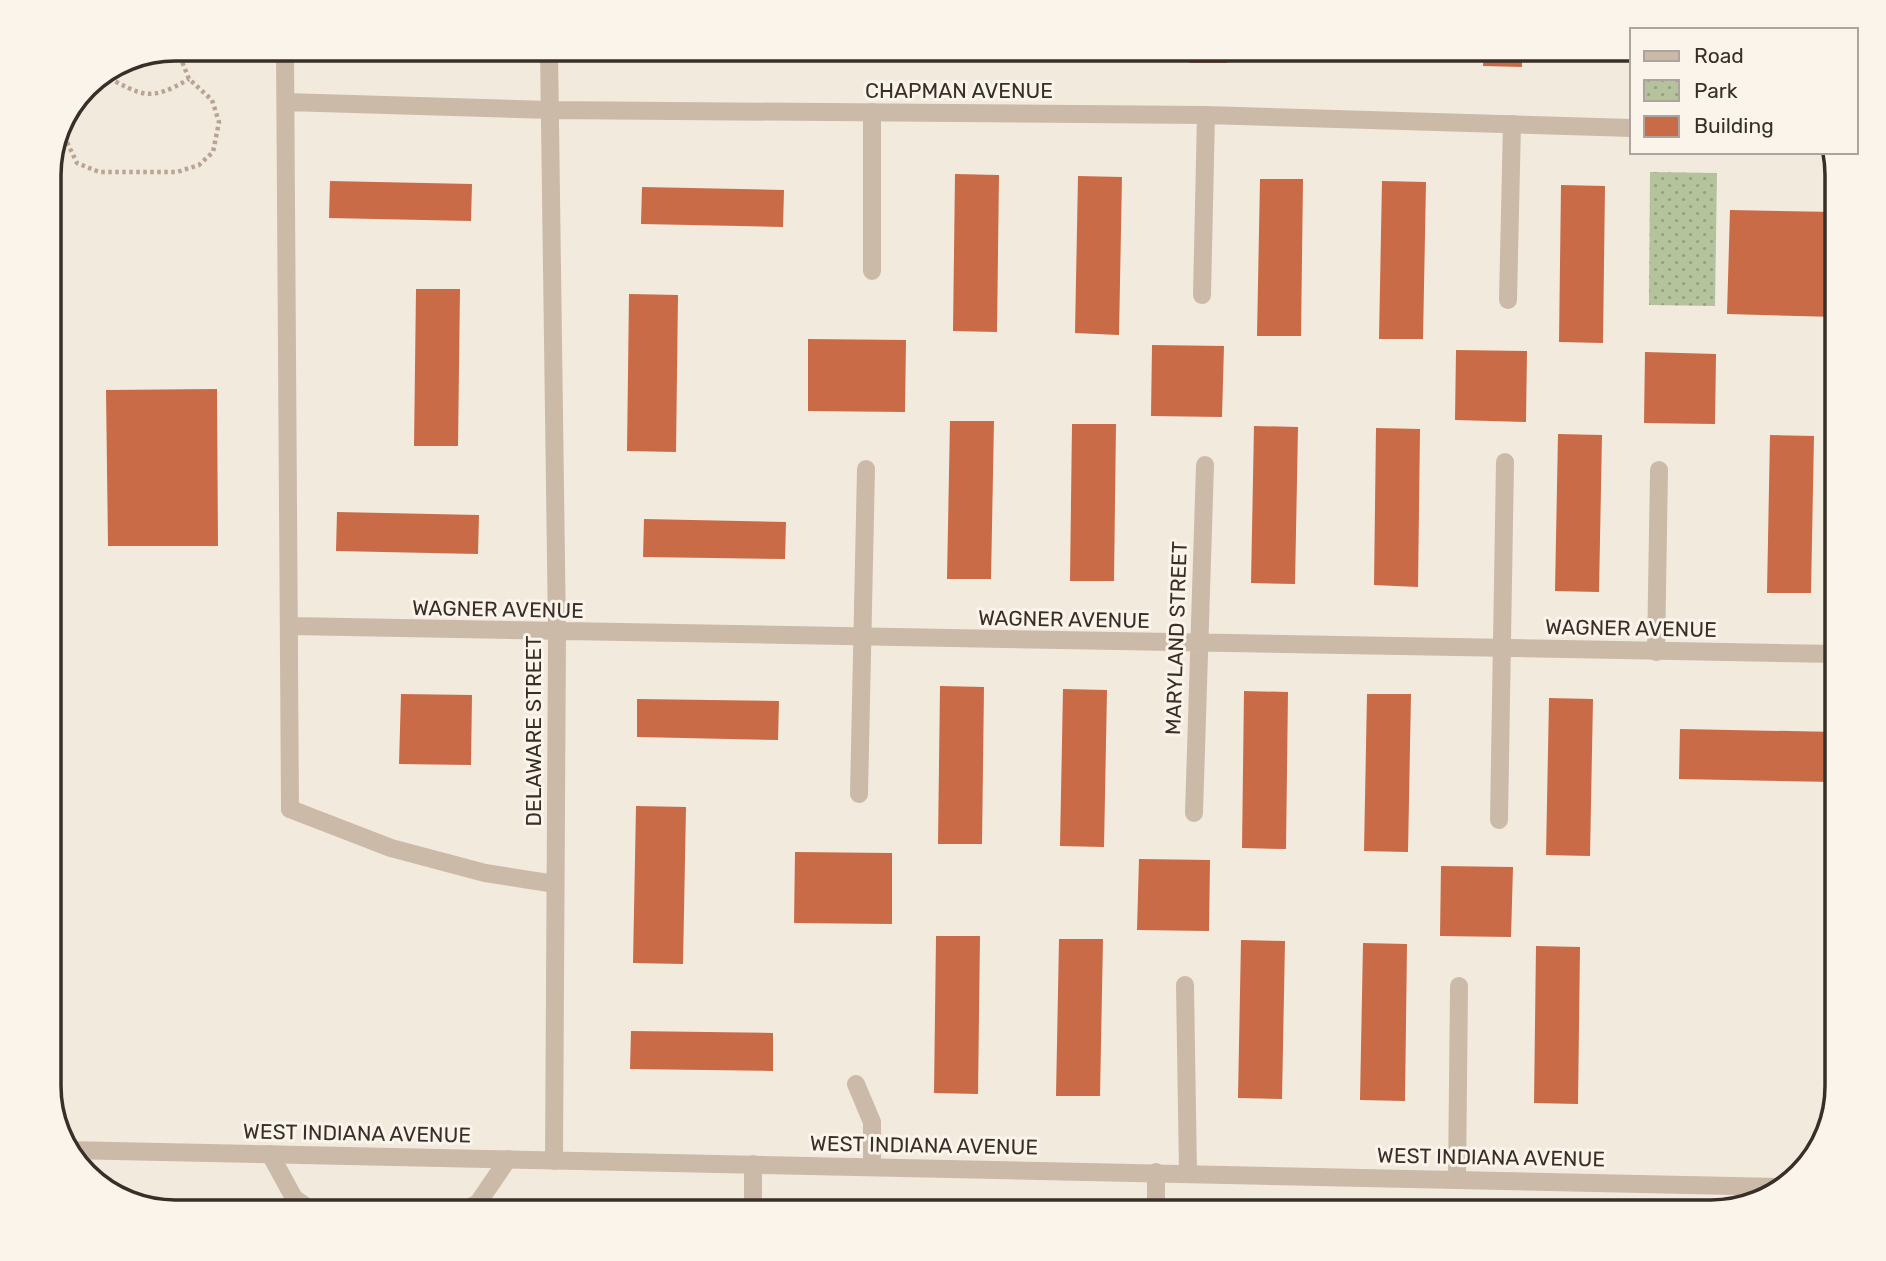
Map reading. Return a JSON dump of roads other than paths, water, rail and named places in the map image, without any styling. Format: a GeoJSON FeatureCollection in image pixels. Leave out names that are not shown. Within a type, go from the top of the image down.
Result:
{"type":"FeatureCollection","features":[{"type":"Feature","properties":{"kind":"street"},"geometry":{"type":"LineString","coordinates":[[285,61],[291,626],[290,809],[391,848],[485,873],[555,884]]}},
{"type":"Feature","properties":{"kind":"street","name":"DELAWARE STREET"},"geometry":{"type":"LineString","coordinates":[[549,61],[556,633],[554,1161]]}},
{"type":"Feature","properties":{"kind":"street","name":"CHAPMAN AVENUE"},"geometry":{"type":"LineString","coordinates":[[286,102],[550,110],[1206,115],[1630,128]]}},
{"type":"Feature","properties":{"kind":"street"},"geometry":{"type":"LineString","coordinates":[[872,112],[872,271]]}},
{"type":"Feature","properties":{"kind":"street"},"geometry":{"type":"LineString","coordinates":[[1202,295],[1206,115]]}},
{"type":"Feature","properties":{"kind":"street"},"geometry":{"type":"LineString","coordinates":[[1508,300],[1512,124]]}},
{"type":"Feature","properties":{"kind":"street"},"geometry":{"type":"LineString","coordinates":[[1499,820],[1505,462]]}},
{"type":"Feature","properties":{"kind":"street","name":"MARYLAND STREET"},"geometry":{"type":"LineString","coordinates":[[1194,813],[1205,465]]}},
{"type":"Feature","properties":{"kind":"street"},"geometry":{"type":"LineString","coordinates":[[859,794],[866,469]]}},
{"type":"Feature","properties":{"kind":"street"},"geometry":{"type":"LineString","coordinates":[[1656,652],[1659,470]]}},
{"type":"Feature","properties":{"kind":"street","name":"WAGNER AVENUE"},"geometry":{"type":"LineString","coordinates":[[291,626],[556,633],[1825,654]]}},
{"type":"Feature","properties":{"kind":"street"},"geometry":{"type":"LineString","coordinates":[[1185,985],[1188,1173]]}},
{"type":"Feature","properties":{"kind":"street"},"geometry":{"type":"LineString","coordinates":[[1457,1179],[1459,986]]}},
{"type":"Feature","properties":{"kind":"street"},"geometry":{"type":"LineString","coordinates":[[856,1084],[872,1122],[872,1166]]}},
{"type":"Feature","properties":{"kind":"street","name":"WEST INDIANA AVENUE"},"geometry":{"type":"LineString","coordinates":[[82,1150],[1764,1187]]}},
{"type":"Feature","properties":{"kind":"street"},"geometry":{"type":"LineString","coordinates":[[270,1154],[297,1200]]}},
{"type":"Feature","properties":{"kind":"street"},"geometry":{"type":"LineString","coordinates":[[480,1200],[508,1160]]}},
{"type":"Feature","properties":{"kind":"street"},"geometry":{"type":"LineString","coordinates":[[753,1164],[753,1200]]}},
{"type":"Feature","properties":{"kind":"street"},"geometry":{"type":"LineString","coordinates":[[1156,1172],[1156,1200]]}}]}
